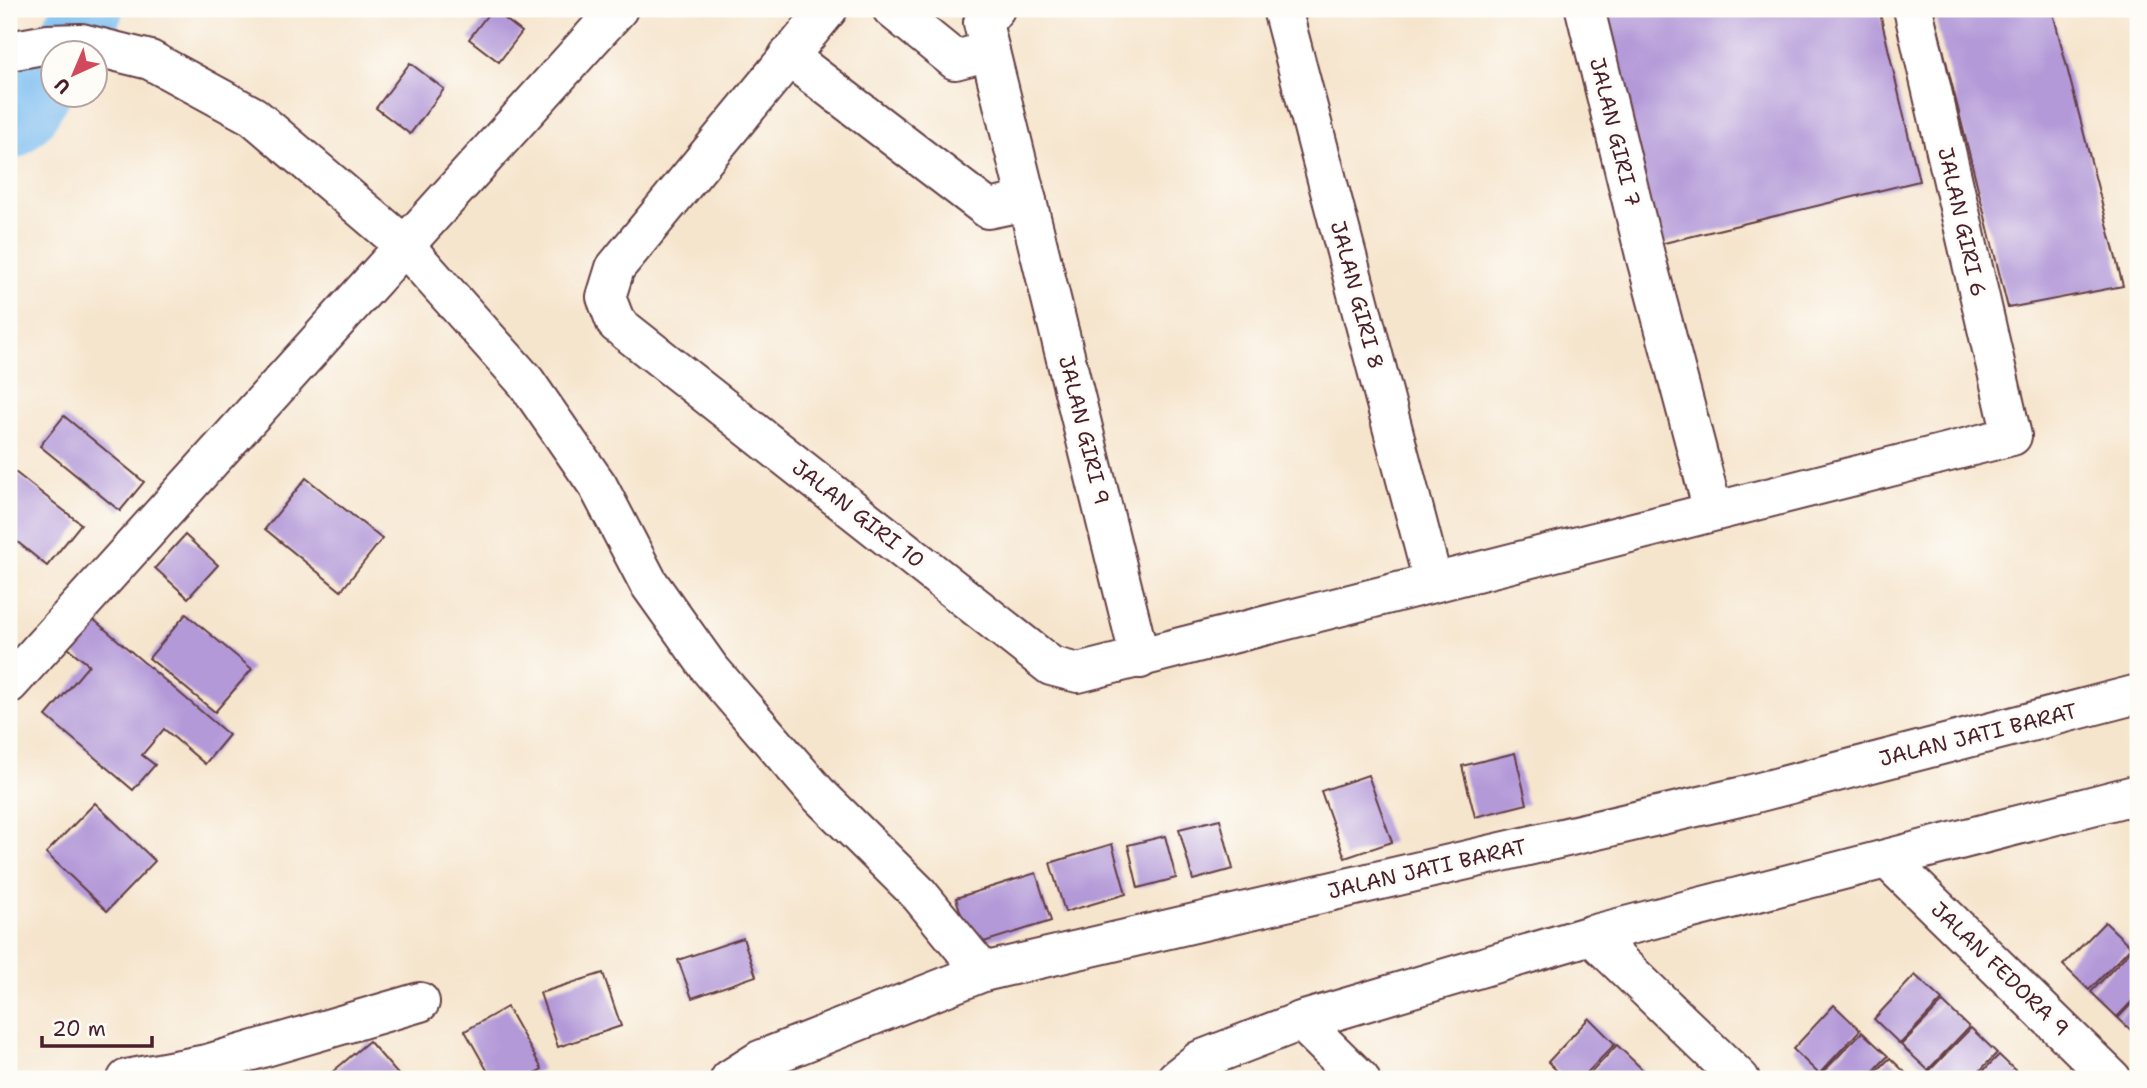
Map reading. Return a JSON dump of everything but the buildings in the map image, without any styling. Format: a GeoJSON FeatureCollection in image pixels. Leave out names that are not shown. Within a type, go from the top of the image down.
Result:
{"type":"FeatureCollection","features":[{"type":"Feature","properties":{"kind":"street"},"geometry":{"type":"LineString","coordinates":[[9,684],[618,9]]}},
{"type":"Feature","properties":{"kind":"street"},"geometry":{"type":"LineString","coordinates":[[828,9],[788,56],[989,209],[1027,201]]}},
{"type":"Feature","properties":{"kind":"street","name":"JALAN GIRI 9"},"geometry":{"type":"LineString","coordinates":[[892,9],[955,60],[990,28]]}},
{"type":"Feature","properties":{"kind":"street","name":"JALAN GIRI 8"},"geometry":{"type":"LineString","coordinates":[[1282,9],[1433,582]]}},
{"type":"Feature","properties":{"kind":"street","name":"JALAN GIRI 7"},"geometry":{"type":"LineString","coordinates":[[1585,9],[1645,255],[1713,511]]}},
{"type":"Feature","properties":{"kind":"street","name":"JALAN GIRI 6"},"geometry":{"type":"LineString","coordinates":[[1913,9],[2012,436]]}},
{"type":"Feature","properties":{"kind":"street","name":"JALAN GIRI 9"},"geometry":{"type":"LineString","coordinates":[[990,28],[1027,201],[1140,659]]}},
{"type":"Feature","properties":{"kind":"street"},"geometry":{"type":"LineString","coordinates":[[9,51],[48,44],[81,43],[150,60],[253,116],[404,244],[526,382],[598,486],[649,582],[709,668],[817,793],[919,894],[983,972]]}},
{"type":"Feature","properties":{"kind":"street","name":"JALAN GIRI 10"},"geometry":{"type":"LineString","coordinates":[[788,56],[615,268],[606,297],[616,323],[1051,666],[1079,673],[1140,659],[2012,436]]}},
{"type":"Feature","properties":{"kind":"street","name":"JALAN JATI BARAT"},"geometry":{"type":"LineString","coordinates":[[730,1079],[760,1060],[983,972],[1748,795],[2138,694]]}},
{"type":"Feature","properties":{"kind":"street"},"geometry":{"type":"LineString","coordinates":[[1176,1079],[1200,1060],[1301,1021],[1591,935],[2138,794]]}},
{"type":"Feature","properties":{"kind":"street","name":"JALAN FEDORA 9"},"geometry":{"type":"LineString","coordinates":[[1888,860],[2112,1079]]}},
{"type":"Feature","properties":{"kind":"street"},"geometry":{"type":"LineString","coordinates":[[1591,935],[1740,1079]]}},
{"type":"Feature","properties":{"kind":"street"},"geometry":{"type":"LineString","coordinates":[[127,1079],[207,1064],[421,1002]]}},
{"type":"Feature","properties":{"kind":"street"},"geometry":{"type":"LineString","coordinates":[[1301,1021],[1360,1079]]}},
{"type":"Feature","properties":{"kind":"waterway"},"geometry":{"type":"LineString","coordinates":[[71,38],[90,9]]}},
{"type":"Feature","properties":{"kind":"waterway"},"geometry":{"type":"LineString","coordinates":[[9,127],[24,114],[38,91]]}}]}
